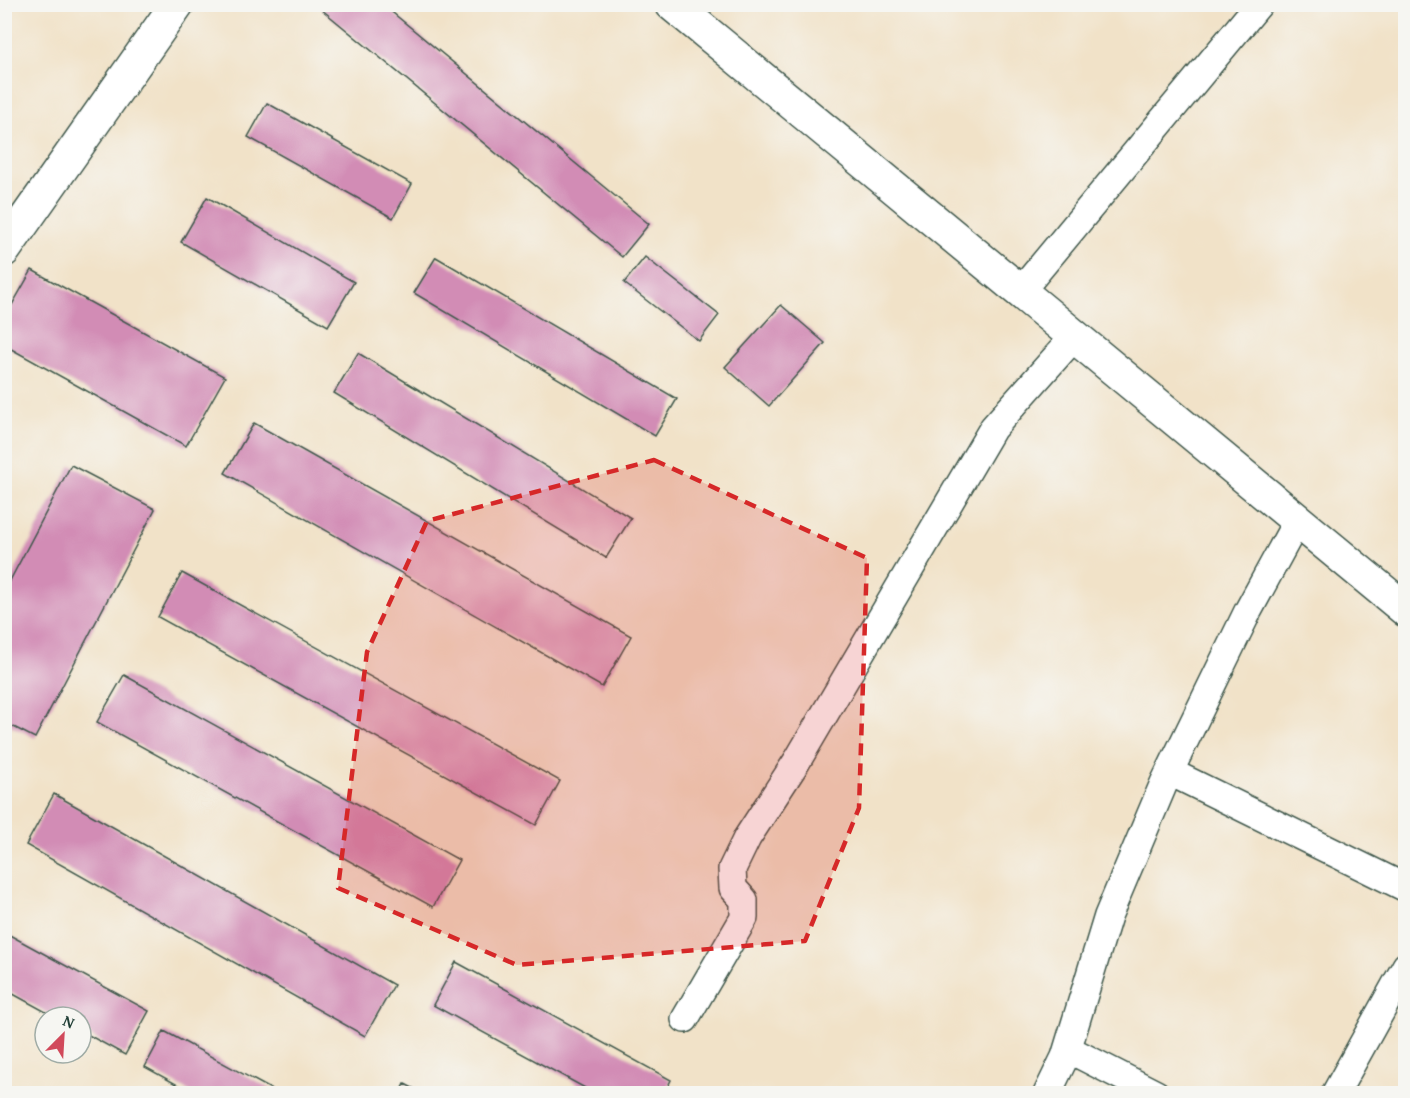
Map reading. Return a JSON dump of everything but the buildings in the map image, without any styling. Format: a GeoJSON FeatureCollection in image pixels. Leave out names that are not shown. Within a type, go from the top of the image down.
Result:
{"type":"FeatureCollection","features":[{"type":"Feature","properties":{"kind":"street"},"geometry":{"type":"LineString","coordinates":[[4,250],[177,4]]}},
{"type":"Feature","properties":{"kind":"street"},"geometry":{"type":"LineString","coordinates":[[672,4],[1406,610]]}},
{"type":"Feature","properties":{"kind":"street"},"geometry":{"type":"LineString","coordinates":[[1020,292],[1259,4]]}},
{"type":"Feature","properties":{"kind":"street"},"geometry":{"type":"LineString","coordinates":[[685,1020],[744,918],[744,900],[733,888],[732,869],[747,838],[797,761],[993,428],[1074,337]]}},
{"type":"Feature","properties":{"kind":"street"},"geometry":{"type":"LineString","coordinates":[[1047,1094],[1068,1049],[1108,916],[1170,772],[1248,611],[1297,521]]}},
{"type":"Feature","properties":{"kind":"street"},"geometry":{"type":"LineString","coordinates":[[1170,772],[1406,888]]}},
{"type":"Feature","properties":{"kind":"street"},"geometry":{"type":"LineString","coordinates":[[1335,1094],[1406,966]]}},
{"type":"Feature","properties":{"kind":"street"},"geometry":{"type":"LineString","coordinates":[[1068,1049],[1156,1094]]}},
{"type":"Feature","properties":{"kind":"highlighted area"},"geometry":{"type":"Polygon","coordinates":[[[654,460],[867,558],[859,808],[805,941],[517,965],[338,888],[367,652],[427,521],[654,460]]]}}]}
